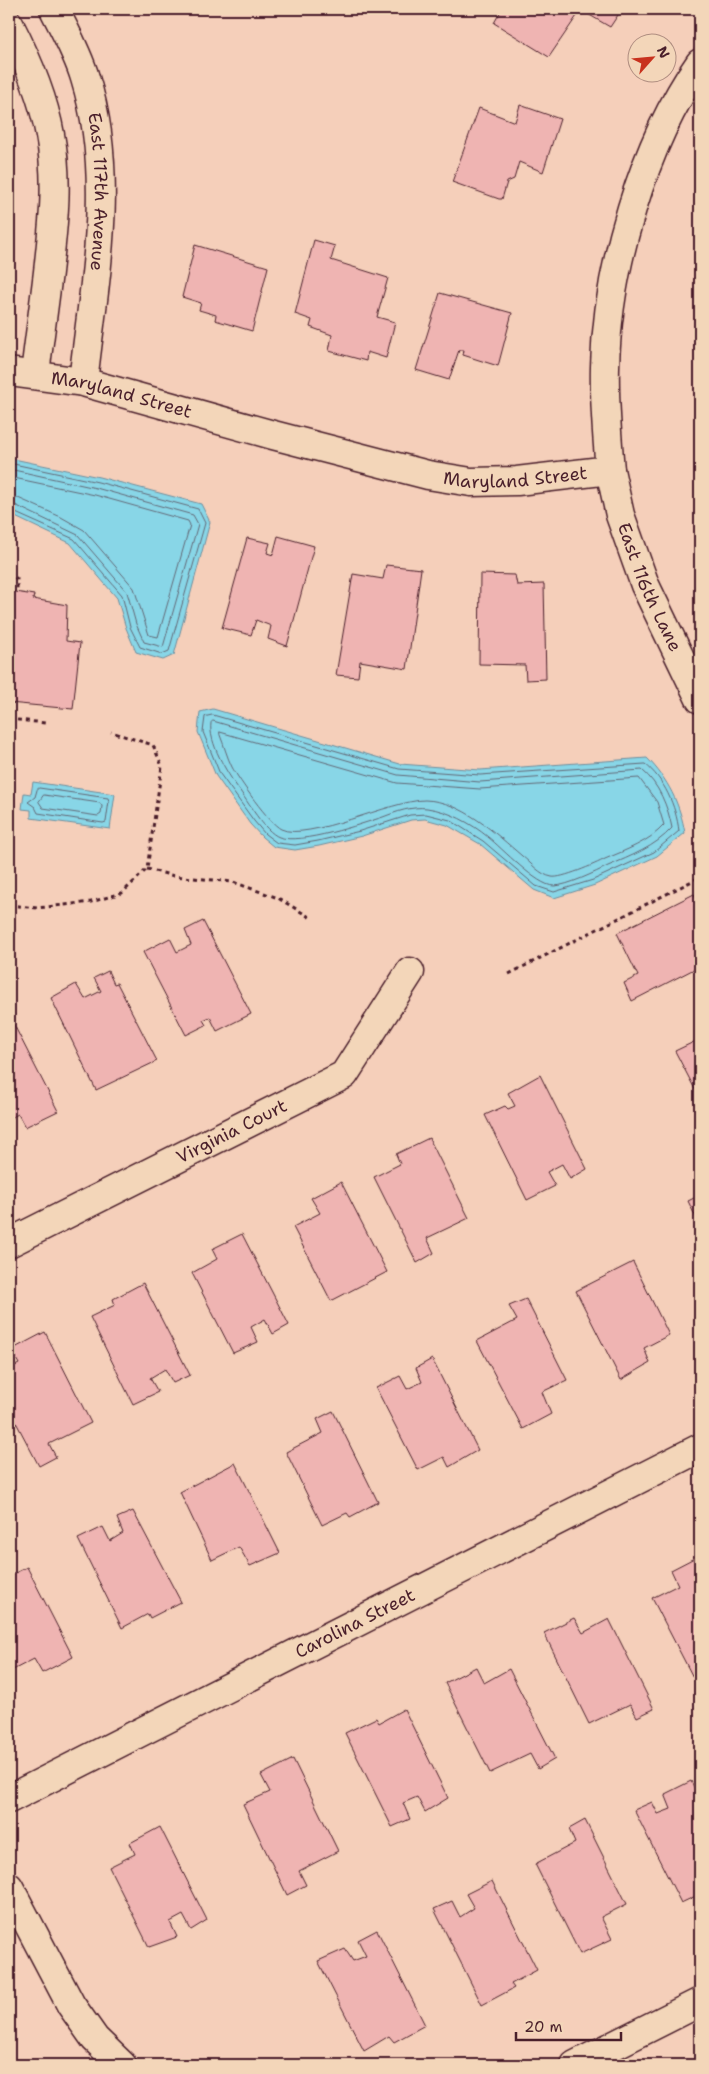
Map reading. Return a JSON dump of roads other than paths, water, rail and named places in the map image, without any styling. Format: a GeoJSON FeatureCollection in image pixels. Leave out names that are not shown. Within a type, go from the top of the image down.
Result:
{"type":"FeatureCollection","features":[{"type":"Feature","properties":{"kind":"street","name":"East 117th Avenue"},"geometry":{"type":"LineString","coordinates":[[54,9],[85,77],[93,108],[102,186],[101,227],[83,382]]}},
{"type":"Feature","properties":{"kind":"street"},"geometry":{"type":"LineString","coordinates":[[9,24],[29,64],[41,98],[50,135],[55,178],[54,217],[22,373]]}},
{"type":"Feature","properties":{"kind":"street","name":"Maryland Street"},"geometry":{"type":"LineString","coordinates":[[22,373],[83,382],[428,475],[471,482],[517,480],[610,470],[606,429],[604,367],[613,287],[626,229],[644,174],[666,123],[700,63]]}},
{"type":"Feature","properties":{"kind":"street","name":"East 116th Lane"},"geometry":{"type":"LineString","coordinates":[[610,470],[620,515],[645,585],[700,699]]}},
{"type":"Feature","properties":{"kind":"street","name":"Virginia Court"},"geometry":{"type":"LineString","coordinates":[[9,1243],[344,1075],[410,972]]}},
{"type":"Feature","properties":{"kind":"street","name":"Carolina Street"},"geometry":{"type":"LineString","coordinates":[[9,1799],[700,1448]]}},
{"type":"Feature","properties":{"kind":"street"},"geometry":{"type":"LineString","coordinates":[[9,1887],[71,2005],[95,2039],[122,2065]]}},
{"type":"Feature","properties":{"kind":"street"},"geometry":{"type":"LineString","coordinates":[[574,2065],[700,2002]]}},
{"type":"Feature","properties":{"kind":"water"},"geometry":{"type":"Polygon","coordinates":[[[9,458],[99,477],[201,504],[210,522],[174,655],[163,660],[136,652],[117,598],[70,543],[9,514],[9,458]]]}},
{"type":"Feature","properties":{"kind":"water"},"geometry":{"type":"Polygon","coordinates":[[[213,709],[400,764],[480,770],[647,758],[661,774],[672,792],[680,812],[685,833],[657,856],[595,885],[554,898],[534,890],[480,844],[447,825],[425,819],[411,820],[362,836],[319,846],[295,850],[274,847],[250,824],[216,776],[198,732],[200,712],[213,709]]]}},
{"type":"Feature","properties":{"kind":"water"},"geometry":{"type":"Polygon","coordinates":[[[33,782],[115,794],[110,829],[31,818],[31,810],[22,809],[24,793],[31,794],[33,782]]]}}]}
